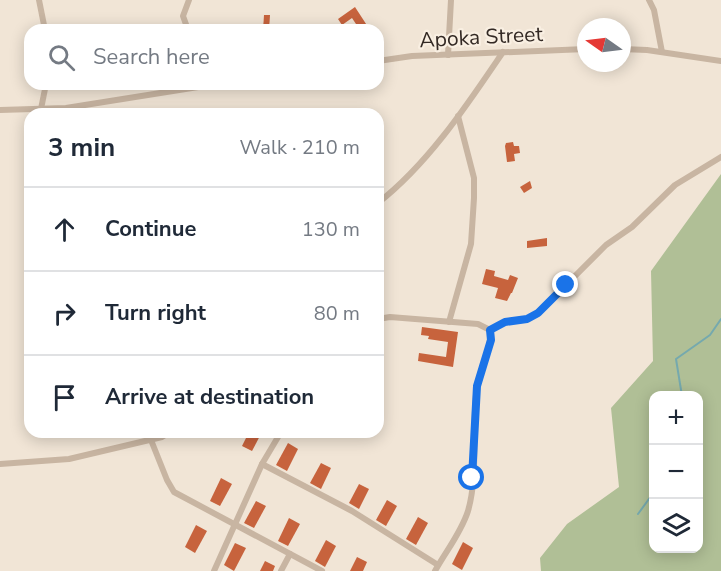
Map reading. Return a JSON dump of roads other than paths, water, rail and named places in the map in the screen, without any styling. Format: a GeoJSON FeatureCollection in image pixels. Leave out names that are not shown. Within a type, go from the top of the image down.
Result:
{"type":"FeatureCollection","features":[{"type":"Feature","properties":{"kind":"street"},"geometry":{"type":"LineString","coordinates":[[39,0],[44,24]]}},
{"type":"Feature","properties":{"kind":"street"},"geometry":{"type":"LineString","coordinates":[[186,24],[183,16],[189,0]]}},
{"type":"Feature","properties":{"kind":"street"},"geometry":{"type":"LineString","coordinates":[[448,55],[451,0]]}},
{"type":"Feature","properties":{"kind":"street"},"geometry":{"type":"LineString","coordinates":[[649,0],[654,10],[662,52]]}},
{"type":"Feature","properties":{"kind":"street","name":"Apoka Street"},"geometry":{"type":"LineString","coordinates":[[384,60],[412,56],[577,49]]}},
{"type":"Feature","properties":{"kind":"street"},"geometry":{"type":"LineString","coordinates":[[631,50],[721,61]]}},
{"type":"Feature","properties":{"kind":"street"},"geometry":{"type":"LineString","coordinates":[[384,198],[397,188],[458,116],[503,52]]}},
{"type":"Feature","properties":{"kind":"street"},"geometry":{"type":"LineString","coordinates":[[41,108],[45,90]]}},
{"type":"Feature","properties":{"kind":"street"},"geometry":{"type":"LineString","coordinates":[[66,108],[178,90]]}},
{"type":"Feature","properties":{"kind":"street"},"geometry":{"type":"LineString","coordinates":[[0,111],[24,110]]}},
{"type":"Feature","properties":{"kind":"street"},"geometry":{"type":"LineString","coordinates":[[449,322],[471,244],[474,198],[474,178],[458,116]]}},
{"type":"Feature","properties":{"kind":"street"},"geometry":{"type":"LineString","coordinates":[[490,330],[505,322],[527,319],[538,313],[606,245],[632,227],[675,186],[721,157]]}},
{"type":"Feature","properties":{"kind":"street"},"geometry":{"type":"LineString","coordinates":[[384,318],[478,324],[490,330]]}},
{"type":"Feature","properties":{"kind":"street"},"geometry":{"type":"LineString","coordinates":[[262,464],[352,511],[436,568],[462,527],[468,508],[477,386],[491,340],[490,330]]}},
{"type":"Feature","properties":{"kind":"street"},"geometry":{"type":"LineString","coordinates":[[0,464],[69,459],[159,438]]}},
{"type":"Feature","properties":{"kind":"street"},"geometry":{"type":"LineString","coordinates":[[213,571],[262,464],[277,438]]}},
{"type":"Feature","properties":{"kind":"street"},"geometry":{"type":"LineString","coordinates":[[152,440],[174,492],[322,571]]}},
{"type":"Feature","properties":{"kind":"street"},"geometry":{"type":"LineString","coordinates":[[281,571],[290,554]]}},
{"type":"Feature","properties":{"kind":"waterway"},"geometry":{"type":"LineString","coordinates":[[681,391],[676,359],[710,335],[721,319]]}},
{"type":"Feature","properties":{"kind":"waterway"},"geometry":{"type":"LineString","coordinates":[[638,514],[649,499]]}}]}
